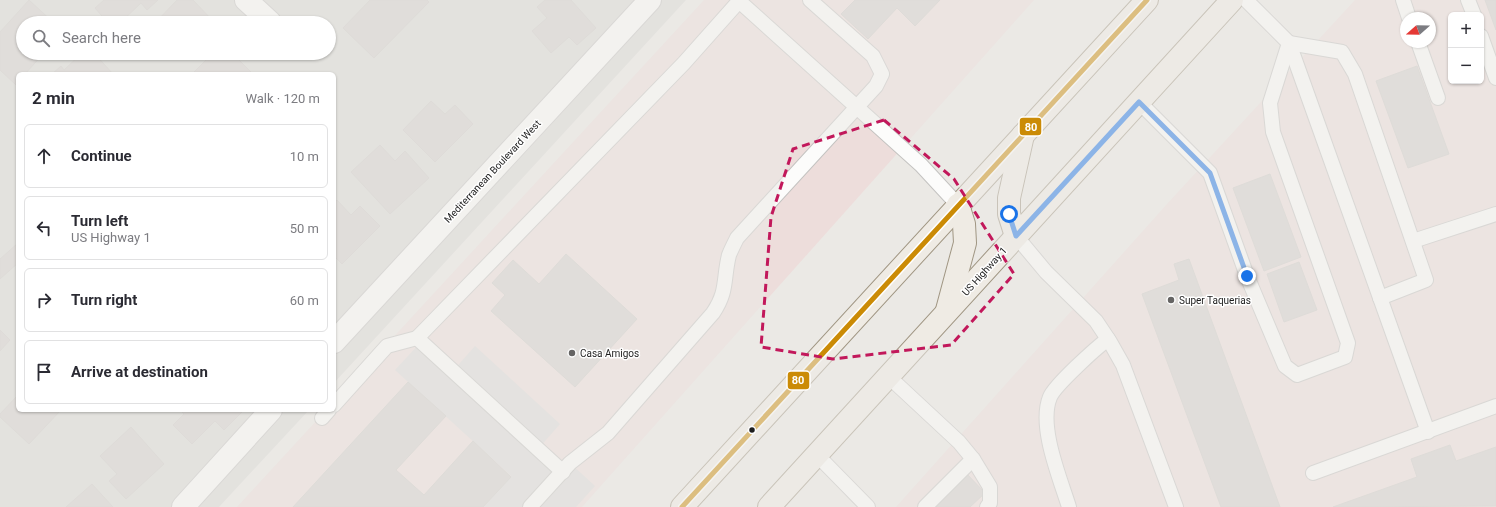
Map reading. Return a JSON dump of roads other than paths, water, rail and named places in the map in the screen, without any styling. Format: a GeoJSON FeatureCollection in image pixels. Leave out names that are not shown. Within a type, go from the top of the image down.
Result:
{"type":"FeatureCollection","features":[{"type":"Feature","properties":{"kind":"main road"},"geometry":{"type":"LineString","coordinates":[[682,507],[1147,0]]}},
{"type":"Feature","properties":{"kind":"main road","name":"US Highway 1"},"geometry":{"type":"LineString","coordinates":[[776,505],[817,455],[888,376],[1232,0]]}},
{"type":"Feature","properties":{"kind":"main road"},"geometry":{"type":"LineString","coordinates":[[1016,236],[1009,214],[1009,198],[1023,134]]}},
{"type":"Feature","properties":{"kind":"main road"},"geometry":{"type":"LineString","coordinates":[[946,313],[965,243],[964,224],[958,205]]}},
{"type":"Feature","properties":{"kind":"street"},"geometry":{"type":"LineString","coordinates":[[246,0],[263,16]]}},
{"type":"Feature","properties":{"kind":"street","name":"Mediterranean Boulevard West"},"geometry":{"type":"LineString","coordinates":[[336,340],[643,2]]}},
{"type":"Feature","properties":{"kind":"street"},"geometry":{"type":"LineString","coordinates":[[183,507],[269,412]]}},
{"type":"Feature","properties":{"kind":"lane"},"geometry":{"type":"LineString","coordinates":[[336,403],[387,346],[417,338],[684,63],[740,0],[921,165],[958,205]]}},
{"type":"Feature","properties":{"kind":"lane"},"geometry":{"type":"LineString","coordinates":[[530,507],[570,464],[608,433],[713,312],[720,303],[724,292],[730,254],[737,238],[876,86],[882,74],[873,56],[810,0]]}},
{"type":"Feature","properties":{"kind":"lane"},"geometry":{"type":"LineString","coordinates":[[1246,0],[1289,43],[1428,432]]}},
{"type":"Feature","properties":{"kind":"lane"},"geometry":{"type":"LineString","coordinates":[[1403,0],[1407,12]]}},
{"type":"Feature","properties":{"kind":"lane"},"geometry":{"type":"LineString","coordinates":[[1468,0],[1473,12]]}},
{"type":"Feature","properties":{"kind":"lane"},"geometry":{"type":"LineString","coordinates":[[1139,102],[1210,173],[1247,276],[1285,366],[1297,374],[1345,357],[1348,343],[1272,132],[1270,103],[1289,43]]}},
{"type":"Feature","properties":{"kind":"lane"},"geometry":{"type":"LineString","coordinates":[[1289,43],[1342,52],[1355,74],[1426,280],[1380,298]]}},
{"type":"Feature","properties":{"kind":"lane"},"geometry":{"type":"LineString","coordinates":[[1484,44],[1496,78]]}},
{"type":"Feature","properties":{"kind":"lane"},"geometry":{"type":"LineString","coordinates":[[1420,48],[1438,98]]}},
{"type":"Feature","properties":{"kind":"lane"},"geometry":{"type":"LineString","coordinates":[[1413,241],[1496,214]]}},
{"type":"Feature","properties":{"kind":"lane"},"geometry":{"type":"LineString","coordinates":[[1016,236],[1046,272],[1096,321],[1108,339],[1123,365],[1176,507]]}},
{"type":"Feature","properties":{"kind":"lane"},"geometry":{"type":"LineString","coordinates":[[417,338],[562,472]]}},
{"type":"Feature","properties":{"kind":"lane"},"geometry":{"type":"LineString","coordinates":[[1069,507],[1050,445],[1046,424],[1047,408],[1050,396],[1057,388],[1108,339]]}},
{"type":"Feature","properties":{"kind":"lane"},"geometry":{"type":"LineString","coordinates":[[888,376],[959,442],[973,459],[990,486],[990,503],[987,507]]}},
{"type":"Feature","properties":{"kind":"lane"},"geometry":{"type":"LineString","coordinates":[[1313,473],[1496,406]]}},
{"type":"Feature","properties":{"kind":"lane"},"geometry":{"type":"LineString","coordinates":[[817,455],[868,507]]}},
{"type":"Feature","properties":{"kind":"lane"},"geometry":{"type":"LineString","coordinates":[[928,506],[948,488],[973,459]]}},
{"type":"Feature","properties":{"kind":"place","name":"Super Taquerias"},"geometry":{"type":"Point","coordinates":[1171,300]}},
{"type":"Feature","properties":{"kind":"place","name":"Casa Amigos"},"geometry":{"type":"Point","coordinates":[572,353]}}]}
